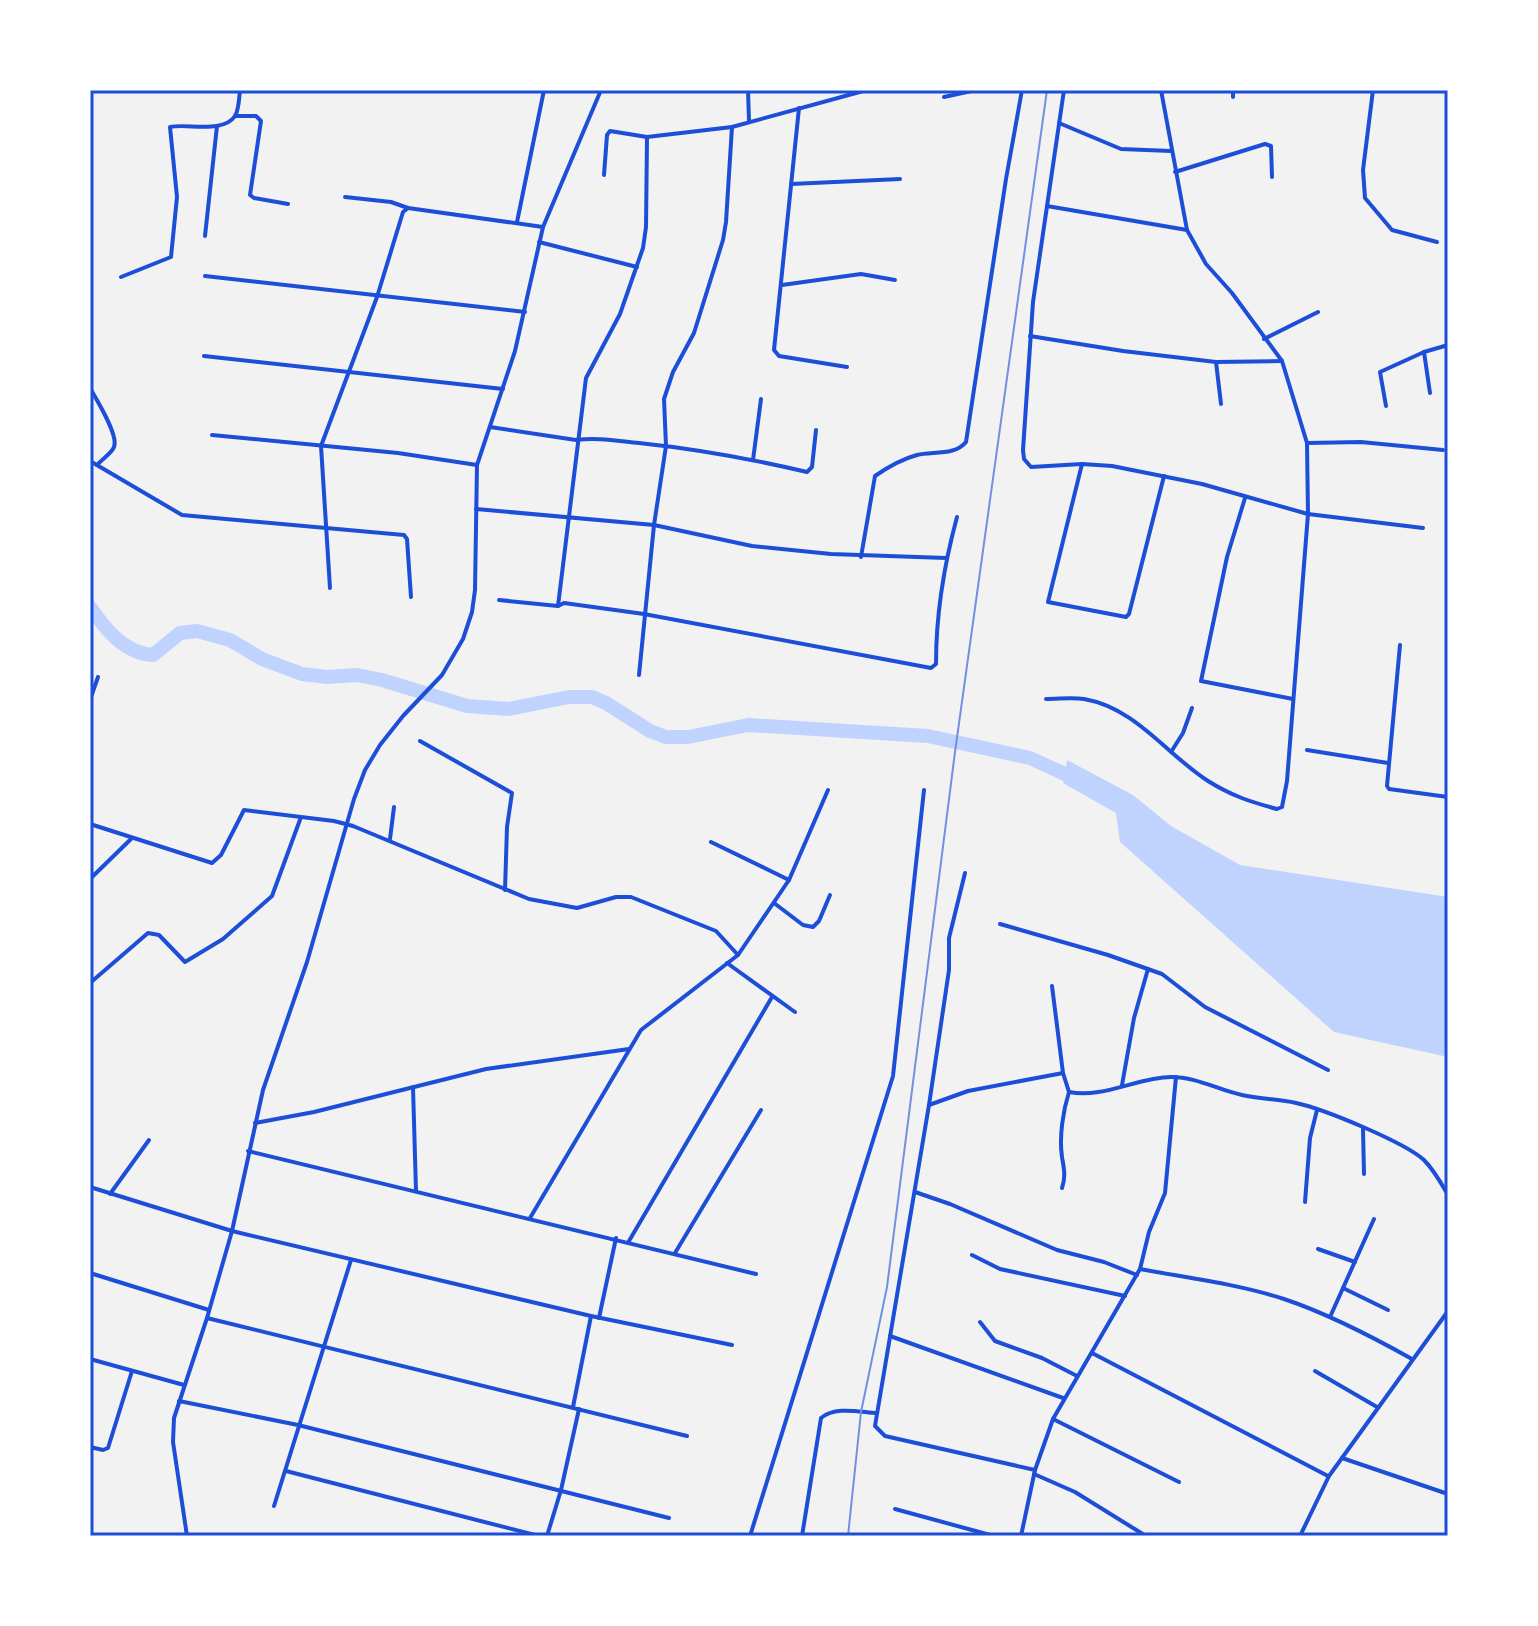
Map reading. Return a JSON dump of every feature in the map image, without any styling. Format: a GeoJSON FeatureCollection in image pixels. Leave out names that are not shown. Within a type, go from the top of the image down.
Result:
{"type":"FeatureCollection","features":[{"type":"Feature","properties":{"kind":"street"},"geometry":{"type":"LineString","coordinates":[[121,277],[171,257],[177,197],[170,127],[217,126],[232,120],[240,90]]}},
{"type":"Feature","properties":{"kind":"street"},"geometry":{"type":"LineString","coordinates":[[517,222],[544,90]]}},
{"type":"Feature","properties":{"kind":"street"},"geometry":{"type":"LineString","coordinates":[[187,1536],[173,1442],[174,1418],[232,1231],[263,1090],[307,962],[365,770],[403,716],[442,675],[463,639],[472,612],[477,465],[525,312],[543,227],[601,90]]}},
{"type":"Feature","properties":{"kind":"street"},"geometry":{"type":"LineString","coordinates":[[748,90],[749,121]]}},
{"type":"Feature","properties":{"kind":"street"},"geometry":{"type":"LineString","coordinates":[[604,175],[609,132],[647,137],[732,127],[867,90]]}},
{"type":"Feature","properties":{"kind":"street"},"geometry":{"type":"LineString","coordinates":[[944,97],[976,90]]}},
{"type":"Feature","properties":{"kind":"street"},"geometry":{"type":"LineString","coordinates":[[861,557],[875,476],[906,459],[920,454],[957,450],[966,442],[1003,192],[1022,90]]}},
{"type":"Feature","properties":{"kind":"street"},"geometry":{"type":"LineString","coordinates":[[1064,90],[1030,336],[1024,459],[1031,467],[1112,466],[1202,484],[1308,514],[1423,528]]}},
{"type":"Feature","properties":{"kind":"street"},"geometry":{"type":"LineString","coordinates":[[1046,699],[1083,699],[1117,711],[1143,726],[1171,752],[1233,795],[1249,803],[1277,809],[1284,801],[1308,514],[1307,443],[1282,361],[1232,293],[1206,264],[1187,230],[1161,90]]}},
{"type":"Feature","properties":{"kind":"street"},"geometry":{"type":"LineString","coordinates":[[1233,90],[1233,97]]}},
{"type":"Feature","properties":{"kind":"street"},"geometry":{"type":"LineString","coordinates":[[1373,90],[1363,170],[1365,198],[1392,230],[1437,242]]}},
{"type":"Feature","properties":{"kind":"street"},"geometry":{"type":"LineString","coordinates":[[799,108],[775,354],[847,367]]}},
{"type":"Feature","properties":{"kind":"street"},"geometry":{"type":"LineString","coordinates":[[235,116],[256,116],[261,121],[250,195],[288,204]]}},
{"type":"Feature","properties":{"kind":"street"},"geometry":{"type":"LineString","coordinates":[[1059,123],[1121,149],[1171,151]]}},
{"type":"Feature","properties":{"kind":"street"},"geometry":{"type":"LineString","coordinates":[[205,236],[217,126]]}},
{"type":"Feature","properties":{"kind":"street"},"geometry":{"type":"LineString","coordinates":[[639,675],[654,525],[666,446],[663,413],[668,385],[694,333],[723,240],[732,127]]}},
{"type":"Feature","properties":{"kind":"street"},"geometry":{"type":"LineString","coordinates":[[558,606],[586,378],[610,334],[637,267],[646,227],[647,137]]}},
{"type":"Feature","properties":{"kind":"street"},"geometry":{"type":"LineString","coordinates":[[1175,172],[1265,144],[1273,150],[1272,177]]}},
{"type":"Feature","properties":{"kind":"street"},"geometry":{"type":"LineString","coordinates":[[791,184],[900,179]]}},
{"type":"Feature","properties":{"kind":"street"},"geometry":{"type":"LineString","coordinates":[[345,197],[543,227]]}},
{"type":"Feature","properties":{"kind":"street"},"geometry":{"type":"LineString","coordinates":[[1047,206],[1187,230]]}},
{"type":"Feature","properties":{"kind":"street"},"geometry":{"type":"LineString","coordinates":[[330,588],[321,446],[377,297],[403,212],[408,208]]}},
{"type":"Feature","properties":{"kind":"street"},"geometry":{"type":"LineString","coordinates":[[539,242],[637,267]]}},
{"type":"Feature","properties":{"kind":"street"},"geometry":{"type":"LineString","coordinates":[[782,285],[861,274],[895,280]]}},
{"type":"Feature","properties":{"kind":"street"},"geometry":{"type":"LineString","coordinates":[[205,276],[525,312]]}},
{"type":"Feature","properties":{"kind":"street"},"geometry":{"type":"LineString","coordinates":[[1264,339],[1318,312]]}},
{"type":"Feature","properties":{"kind":"street"},"geometry":{"type":"LineString","coordinates":[[1030,336],[1216,362],[1282,361]]}},
{"type":"Feature","properties":{"kind":"street"},"geometry":{"type":"LineString","coordinates":[[1386,406],[1380,372],[1448,345]]}},
{"type":"Feature","properties":{"kind":"street"},"geometry":{"type":"LineString","coordinates":[[1424,352],[1430,393]]}},
{"type":"Feature","properties":{"kind":"street"},"geometry":{"type":"LineString","coordinates":[[204,356],[503,389]]}},
{"type":"Feature","properties":{"kind":"street"},"geometry":{"type":"LineString","coordinates":[[1216,362],[1221,404]]}},
{"type":"Feature","properties":{"kind":"street"},"geometry":{"type":"LineString","coordinates":[[90,388],[115,442],[97,465]]}},
{"type":"Feature","properties":{"kind":"street"},"geometry":{"type":"LineString","coordinates":[[753,460],[761,399]]}},
{"type":"Feature","properties":{"kind":"street"},"geometry":{"type":"LineString","coordinates":[[490,427],[576,440],[590,438],[666,446],[810,471],[816,430]]}},
{"type":"Feature","properties":{"kind":"street"},"geometry":{"type":"LineString","coordinates":[[212,435],[477,465]]}},
{"type":"Feature","properties":{"kind":"street"},"geometry":{"type":"LineString","coordinates":[[1307,443],[1361,442],[1443,450]]}},
{"type":"Feature","properties":{"kind":"street"},"geometry":{"type":"LineString","coordinates":[[90,461],[182,515],[406,536],[411,597]]}},
{"type":"Feature","properties":{"kind":"street"},"geometry":{"type":"LineString","coordinates":[[1082,464],[1048,602],[1126,617],[1164,476]]}},
{"type":"Feature","properties":{"kind":"street"},"geometry":{"type":"LineString","coordinates":[[1245,498],[1227,557],[1201,681],[1293,699]]}},
{"type":"Feature","properties":{"kind":"street"},"geometry":{"type":"LineString","coordinates":[[476,509],[654,525],[752,546],[861,557],[946,558]]}},
{"type":"Feature","properties":{"kind":"street"},"geometry":{"type":"LineString","coordinates":[[499,600],[558,606],[564,603],[644,614],[931,668],[936,664],[946,558],[957,517]]}},
{"type":"Feature","properties":{"kind":"street"},"geometry":{"type":"LineString","coordinates":[[1400,645],[1386,783],[1389,789],[1448,797]]}},
{"type":"Feature","properties":{"kind":"street"},"geometry":{"type":"LineString","coordinates":[[90,700],[98,677]]}},
{"type":"Feature","properties":{"kind":"street"},"geometry":{"type":"LineString","coordinates":[[1171,752],[1183,733],[1192,708]]}},
{"type":"Feature","properties":{"kind":"street"},"geometry":{"type":"LineString","coordinates":[[420,741],[512,793],[507,827],[505,890]]}},
{"type":"Feature","properties":{"kind":"street"},"geometry":{"type":"LineString","coordinates":[[1307,750],[1388,763]]}},
{"type":"Feature","properties":{"kind":"street"},"geometry":{"type":"LineString","coordinates":[[530,1218],[629,1049],[649,1021],[738,955],[789,880],[828,790]]}},
{"type":"Feature","properties":{"kind":"street"},"geometry":{"type":"LineString","coordinates":[[750,1536],[893,1076],[924,790]]}},
{"type":"Feature","properties":{"kind":"street"},"geometry":{"type":"LineString","coordinates":[[390,839],[394,807]]}},
{"type":"Feature","properties":{"kind":"street"},"geometry":{"type":"LineString","coordinates":[[90,824],[212,863],[221,855],[244,810],[334,821],[390,839],[529,899],[577,908],[631,897],[716,931],[738,955]]}},
{"type":"Feature","properties":{"kind":"street"},"geometry":{"type":"LineString","coordinates":[[90,983],[148,933],[159,935],[185,962],[223,939],[275,892],[301,817]]}},
{"type":"Feature","properties":{"kind":"street"},"geometry":{"type":"LineString","coordinates":[[90,879],[131,839]]}},
{"type":"Feature","properties":{"kind":"street"},"geometry":{"type":"LineString","coordinates":[[711,842],[789,880]]}},
{"type":"Feature","properties":{"kind":"street"},"geometry":{"type":"LineString","coordinates":[[965,873],[949,938],[949,970],[929,1105],[875,1426],[885,1436],[1034,1472],[1075,1492],[1146,1536]]}},
{"type":"Feature","properties":{"kind":"street"},"geometry":{"type":"LineString","coordinates":[[774,903],[803,925],[813,927],[819,921],[830,895]]}},
{"type":"Feature","properties":{"kind":"street"},"geometry":{"type":"LineString","coordinates":[[1000,924],[1108,955],[1170,978],[1205,1007],[1328,1070]]}},
{"type":"Feature","properties":{"kind":"street"},"geometry":{"type":"LineString","coordinates":[[727,963],[795,1012]]}},
{"type":"Feature","properties":{"kind":"street"},"geometry":{"type":"LineString","coordinates":[[1122,1085],[1132,1027],[1148,969]]}},
{"type":"Feature","properties":{"kind":"street"},"geometry":{"type":"LineString","coordinates":[[1052,986],[1063,1073],[1069,1092],[1062,1141],[1066,1173],[1062,1188]]}},
{"type":"Feature","properties":{"kind":"street"},"geometry":{"type":"LineString","coordinates":[[629,1241],[772,997]]}},
{"type":"Feature","properties":{"kind":"street"},"geometry":{"type":"LineString","coordinates":[[255,1123],[314,1112],[486,1069],[629,1049]]}},
{"type":"Feature","properties":{"kind":"street"},"geometry":{"type":"LineString","coordinates":[[929,1105],[968,1091],[1063,1073]]}},
{"type":"Feature","properties":{"kind":"street"},"geometry":{"type":"LineString","coordinates":[[1021,1536],[1034,1472],[1053,1419],[1140,1269],[1149,1232],[1165,1193],[1176,1077]]}},
{"type":"Feature","properties":{"kind":"street"},"geometry":{"type":"LineString","coordinates":[[1069,1092],[1086,1093],[1150,1079],[1176,1077],[1247,1096],[1318,1109],[1418,1156],[1431,1168],[1448,1195]]}},
{"type":"Feature","properties":{"kind":"street"},"geometry":{"type":"LineString","coordinates":[[413,1087],[416,1191]]}},
{"type":"Feature","properties":{"kind":"street"},"geometry":{"type":"LineString","coordinates":[[1305,1202],[1310,1138],[1318,1109]]}},
{"type":"Feature","properties":{"kind":"street"},"geometry":{"type":"LineString","coordinates":[[675,1253],[761,1110]]}},
{"type":"Feature","properties":{"kind":"street"},"geometry":{"type":"LineString","coordinates":[[1363,1129],[1364,1174]]}},
{"type":"Feature","properties":{"kind":"street"},"geometry":{"type":"LineString","coordinates":[[110,1194],[149,1140]]}},
{"type":"Feature","properties":{"kind":"street"},"geometry":{"type":"LineString","coordinates":[[248,1151],[756,1274]]}},
{"type":"Feature","properties":{"kind":"street"},"geometry":{"type":"LineString","coordinates":[[90,1187],[232,1231],[599,1318],[732,1345]]}},
{"type":"Feature","properties":{"kind":"street"},"geometry":{"type":"LineString","coordinates":[[915,1192],[1057,1250],[1104,1262],[1137,1275]]}},
{"type":"Feature","properties":{"kind":"street"},"geometry":{"type":"LineString","coordinates":[[1330,1317],[1374,1219]]}},
{"type":"Feature","properties":{"kind":"street"},"geometry":{"type":"LineString","coordinates":[[599,1318],[616,1238]]}},
{"type":"Feature","properties":{"kind":"street"},"geometry":{"type":"LineString","coordinates":[[1318,1249],[1355,1262]]}},
{"type":"Feature","properties":{"kind":"street"},"geometry":{"type":"LineString","coordinates":[[972,1255],[1000,1269],[1125,1296]]}},
{"type":"Feature","properties":{"kind":"street"},"geometry":{"type":"LineString","coordinates":[[274,1506],[351,1260]]}},
{"type":"Feature","properties":{"kind":"street"},"geometry":{"type":"LineString","coordinates":[[1140,1269],[1264,1294],[1330,1317],[1412,1359]]}},
{"type":"Feature","properties":{"kind":"street"},"geometry":{"type":"LineString","coordinates":[[90,1273],[209,1310]]}},
{"type":"Feature","properties":{"kind":"street"},"geometry":{"type":"LineString","coordinates":[[1343,1288],[1388,1310]]}},
{"type":"Feature","properties":{"kind":"street"},"geometry":{"type":"LineString","coordinates":[[1300,1536],[1329,1476],[1448,1311]]}},
{"type":"Feature","properties":{"kind":"street"},"geometry":{"type":"LineString","coordinates":[[547,1536],[561,1490],[591,1316]]}},
{"type":"Feature","properties":{"kind":"street"},"geometry":{"type":"LineString","coordinates":[[207,1318],[687,1436]]}},
{"type":"Feature","properties":{"kind":"street"},"geometry":{"type":"LineString","coordinates":[[980,1322],[995,1341],[1042,1358],[1077,1376]]}},
{"type":"Feature","properties":{"kind":"street"},"geometry":{"type":"LineString","coordinates":[[890,1336],[1063,1398]]}},
{"type":"Feature","properties":{"kind":"street"},"geometry":{"type":"LineString","coordinates":[[1092,1353],[1329,1476]]}},
{"type":"Feature","properties":{"kind":"street"},"geometry":{"type":"LineString","coordinates":[[90,1359],[184,1385]]}},
{"type":"Feature","properties":{"kind":"street"},"geometry":{"type":"LineString","coordinates":[[90,1447],[108,1448],[132,1371]]}},
{"type":"Feature","properties":{"kind":"street"},"geometry":{"type":"LineString","coordinates":[[1315,1371],[1377,1407]]}},
{"type":"Feature","properties":{"kind":"street"},"geometry":{"type":"LineString","coordinates":[[179,1401],[298,1425],[669,1518]]}},
{"type":"Feature","properties":{"kind":"street"},"geometry":{"type":"LineString","coordinates":[[802,1536],[821,1418],[826,1413],[841,1411],[877,1413]]}},
{"type":"Feature","properties":{"kind":"street"},"geometry":{"type":"LineString","coordinates":[[1053,1419],[1179,1482]]}},
{"type":"Feature","properties":{"kind":"street"},"geometry":{"type":"LineString","coordinates":[[1342,1458],[1448,1494]]}},
{"type":"Feature","properties":{"kind":"street"},"geometry":{"type":"LineString","coordinates":[[286,1471],[539,1536]]}},
{"type":"Feature","properties":{"kind":"street"},"geometry":{"type":"LineString","coordinates":[[895,1509],[994,1536]]}},
{"type":"Feature","properties":{"kind":"water"},"geometry":{"type":"Polygon","coordinates":[[[1067,760],[1133,795],[1171,826],[1240,865],[1448,897],[1448,1057],[1334,1032],[1120,842],[1116,813],[1063,783],[1067,760]]]}},
{"type":"Feature","properties":{"kind":"waterway"},"geometry":{"type":"LineString","coordinates":[[90,607],[117,639],[133,650],[153,655],[180,633],[197,631],[230,640],[262,659],[302,674],[327,677],[357,675],[467,706],[509,709],[569,697],[592,697],[666,737],[688,737],[748,725],[928,736],[1030,758],[1080,781]]}},
{"type":"Feature","properties":{"kind":"railway"},"geometry":{"type":"LineString","coordinates":[[848,1536],[861,1412],[887,1287],[955,752],[1047,90]]}}]}
